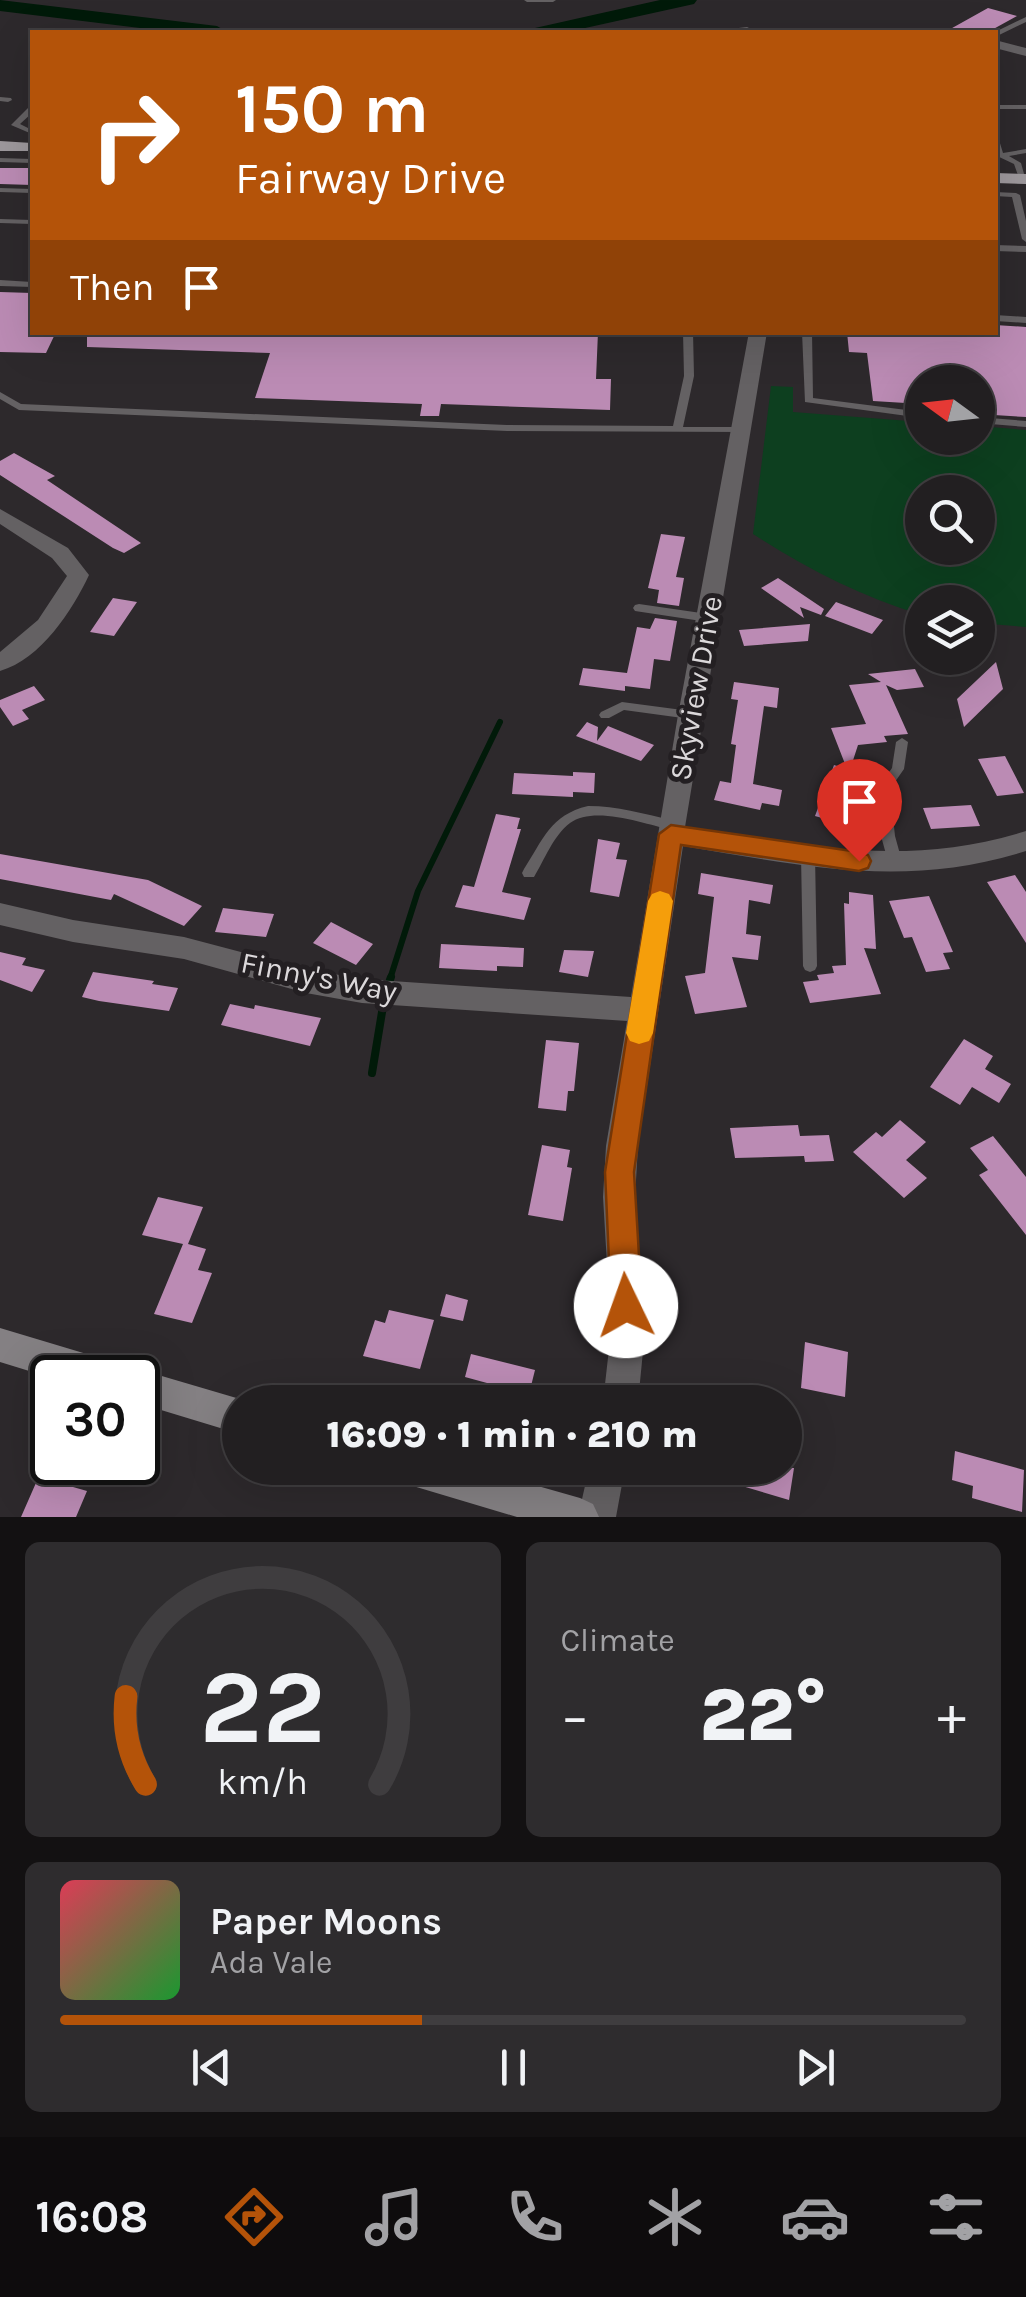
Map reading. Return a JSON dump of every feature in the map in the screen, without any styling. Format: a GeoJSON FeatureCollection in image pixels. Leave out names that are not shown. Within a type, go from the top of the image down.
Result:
{"type":"FeatureCollection","features":[{"type":"Feature","properties":{"kind":"main road"},"geometry":{"type":"LineString","coordinates":[[0,146],[30,147]]}},
{"type":"Feature","properties":{"kind":"main road"},"geometry":{"type":"LineString","coordinates":[[0,1345],[33,1355]]}},
{"type":"Feature","properties":{"kind":"main road"},"geometry":{"type":"LineString","coordinates":[[160,1392],[222,1411]]}},
{"type":"Feature","properties":{"kind":"main road"},"geometry":{"type":"LineString","coordinates":[[471,1485],[580,1517]]}},
{"type":"Feature","properties":{"kind":"street"},"geometry":{"type":"LineString","coordinates":[[998,45],[1026,52]]}},
{"type":"Feature","properties":{"kind":"street","name":"Skyview Drive"},"geometry":{"type":"LineString","coordinates":[[622,1385],[628,1331],[619,1172],[690,716],[757,335]]}},
{"type":"Feature","properties":{"kind":"street"},"geometry":{"type":"LineString","coordinates":[[0,516],[60,552],[78,575],[72,589],[32,641],[0,663]]}},
{"type":"Feature","properties":{"kind":"street"},"geometry":{"type":"LineString","coordinates":[[672,830],[808,855],[896,864],[972,858],[1026,841]]}},
{"type":"Feature","properties":{"kind":"street","name":"Finny's Way"},"geometry":{"type":"LineString","coordinates":[[0,914],[184,948],[306,981],[362,991],[643,1010]]}},
{"type":"Feature","properties":{"kind":"street"},"geometry":{"type":"LineString","coordinates":[[596,1517],[604,1485]]}},
{"type":"Feature","properties":{"kind":"lane"},"geometry":{"type":"LineString","coordinates":[[527,0],[553,0]]}},
{"type":"Feature","properties":{"kind":"lane"},"geometry":{"type":"LineString","coordinates":[[998,33],[1026,19]]}},
{"type":"Feature","properties":{"kind":"lane"},"geometry":{"type":"LineString","coordinates":[[998,106],[1026,107]]}},
{"type":"Feature","properties":{"kind":"lane"},"geometry":{"type":"LineString","coordinates":[[30,111],[15,125],[30,131]]}},
{"type":"Feature","properties":{"kind":"lane"},"geometry":{"type":"LineString","coordinates":[[998,154],[1026,151]]}},
{"type":"Feature","properties":{"kind":"lane"},"geometry":{"type":"LineString","coordinates":[[1006,154],[1022,173]]}},
{"type":"Feature","properties":{"kind":"lane"},"geometry":{"type":"LineString","coordinates":[[0,160],[30,161]]}},
{"type":"Feature","properties":{"kind":"lane"},"geometry":{"type":"LineString","coordinates":[[998,163],[1022,173]]}},
{"type":"Feature","properties":{"kind":"lane"},"geometry":{"type":"LineString","coordinates":[[0,190],[30,191]]}},
{"type":"Feature","properties":{"kind":"lane"},"geometry":{"type":"LineString","coordinates":[[998,194],[1016,195],[1026,239]]}},
{"type":"Feature","properties":{"kind":"lane"},"geometry":{"type":"LineString","coordinates":[[0,221],[30,222]]}},
{"type":"Feature","properties":{"kind":"lane"},"geometry":{"type":"LineString","coordinates":[[998,248],[1026,249]]}},
{"type":"Feature","properties":{"kind":"lane"},"geometry":{"type":"LineString","coordinates":[[0,283],[30,285]]}},
{"type":"Feature","properties":{"kind":"lane"},"geometry":{"type":"LineString","coordinates":[[998,318],[1026,320]]}},
{"type":"Feature","properties":{"kind":"lane"},"geometry":{"type":"LineString","coordinates":[[678,428],[688,376],[688,335]]}},
{"type":"Feature","properties":{"kind":"lane"},"geometry":{"type":"LineString","coordinates":[[807,335],[808,400],[905,413]]}},
{"type":"Feature","properties":{"kind":"lane"},"geometry":{"type":"LineString","coordinates":[[0,396],[20,407],[507,428],[740,430]]}},
{"type":"Feature","properties":{"kind":"lane"},"geometry":{"type":"LineString","coordinates":[[995,421],[1026,424]]}},
{"type":"Feature","properties":{"kind":"lane"},"geometry":{"type":"LineString","coordinates":[[639,608],[708,618]]}},
{"type":"Feature","properties":{"kind":"lane"},"geometry":{"type":"LineString","coordinates":[[605,715],[622,706],[690,716]]}},
{"type":"Feature","properties":{"kind":"lane"},"geometry":{"type":"LineString","coordinates":[[896,864],[888,836],[884,788],[898,769],[902,742]]}},
{"type":"Feature","properties":{"kind":"lane"},"geometry":{"type":"LineString","coordinates":[[528,872],[564,821],[574,814],[602,812],[672,830]]}},
{"type":"Feature","properties":{"kind":"lane"},"geometry":{"type":"LineString","coordinates":[[808,855],[810,966]]}},
{"type":"Feature","properties":{"kind":"green space"},"geometry":{"type":"Polygon","coordinates":[[[771,386],[793,387],[793,412],[905,421],[905,455],[995,455],[995,427],[1026,430],[1026,627],[995,624],[995,585],[905,585],[905,610],[793,559],[753,534],[771,386]]]}},
{"type":"Feature","properties":{"kind":"building"},"geometry":{"type":"Polygon","coordinates":[[[988,8],[1017,16],[992,30],[949,30],[988,8]]]}},
{"type":"Feature","properties":{"kind":"building"},"geometry":{"type":"Polygon","coordinates":[[[0,168],[30,168],[30,185],[0,184],[0,168]]]}},
{"type":"Feature","properties":{"kind":"building"},"geometry":{"type":"Polygon","coordinates":[[[0,292],[30,293],[30,335],[55,335],[46,353],[0,352],[0,292]]]}},
{"type":"Feature","properties":{"kind":"building"},"geometry":{"type":"Polygon","coordinates":[[[998,325],[1026,327],[1026,417],[995,415],[995,365],[905,365],[905,403],[873,401],[867,353],[849,352],[847,335],[998,335],[998,325]]]}},
{"type":"Feature","properties":{"kind":"building"},"geometry":{"type":"Polygon","coordinates":[[[87,335],[598,335],[596,379],[611,379],[610,410],[441,404],[439,416],[420,416],[422,404],[255,398],[270,353],[87,347],[87,335]]]}},
{"type":"Feature","properties":{"kind":"building"},"geometry":{"type":"Polygon","coordinates":[[[14,453],[55,476],[47,480],[141,543],[124,553],[113,548],[0,475],[0,461],[14,453]]]}},
{"type":"Feature","properties":{"kind":"building"},"geometry":{"type":"Polygon","coordinates":[[[661,534],[685,537],[676,577],[684,578],[679,606],[657,603],[659,590],[648,588],[661,534]]]}},
{"type":"Feature","properties":{"kind":"building"},"geometry":{"type":"Polygon","coordinates":[[[778,578],[824,609],[821,615],[800,607],[804,618],[761,588],[778,578]]]}},
{"type":"Feature","properties":{"kind":"building"},"geometry":{"type":"Polygon","coordinates":[[[113,598],[137,602],[114,636],[90,632],[113,598]]]}},
{"type":"Feature","properties":{"kind":"building"},"geometry":{"type":"Polygon","coordinates":[[[836,602],[883,620],[872,634],[825,616],[836,602]]]}},
{"type":"Feature","properties":{"kind":"building"},"geometry":{"type":"Polygon","coordinates":[[[655,618],[677,621],[670,661],[654,659],[650,689],[625,686],[625,691],[579,685],[583,668],[627,673],[637,627],[650,629],[655,618]]]}},
{"type":"Feature","properties":{"kind":"building"},"geometry":{"type":"Polygon","coordinates":[[[810,624],[808,641],[744,646],[739,630],[810,624]]]}},
{"type":"Feature","properties":{"kind":"building"},"geometry":{"type":"Polygon","coordinates":[[[995,663],[1003,689],[964,727],[957,699],[982,675],[995,675],[995,663]]]}},
{"type":"Feature","properties":{"kind":"building"},"geometry":{"type":"Polygon","coordinates":[[[905,670],[905,675],[918,675],[924,687],[897,690],[886,685],[908,734],[884,736],[887,742],[858,745],[846,782],[857,785],[843,824],[815,816],[834,765],[847,769],[831,728],[866,724],[849,685],[881,682],[868,674],[905,670]]]}},
{"type":"Feature","properties":{"kind":"building"},"geometry":{"type":"Polygon","coordinates":[[[734,682],[779,688],[777,708],[764,706],[753,784],[782,790],[779,806],[762,803],[760,810],[714,800],[720,781],[731,783],[736,745],[731,744],[738,700],[731,699],[734,682]]]}},
{"type":"Feature","properties":{"kind":"building"},"geometry":{"type":"Polygon","coordinates":[[[34,686],[45,700],[22,710],[29,719],[13,726],[0,707],[0,700],[34,686]]]}},
{"type":"Feature","properties":{"kind":"building"},"geometry":{"type":"Polygon","coordinates":[[[587,722],[598,727],[597,741],[608,726],[654,745],[641,761],[576,736],[587,722]]]}},
{"type":"Feature","properties":{"kind":"building"},"geometry":{"type":"Polygon","coordinates":[[[1005,756],[1024,793],[997,796],[978,759],[1005,756]]]}},
{"type":"Feature","properties":{"kind":"building"},"geometry":{"type":"Polygon","coordinates":[[[573,772],[595,773],[594,793],[573,792],[573,797],[512,794],[514,773],[573,776],[573,772]]]}},
{"type":"Feature","properties":{"kind":"building"},"geometry":{"type":"Polygon","coordinates":[[[971,805],[980,826],[931,829],[923,808],[971,805]]]}},
{"type":"Feature","properties":{"kind":"building"},"geometry":{"type":"Polygon","coordinates":[[[496,814],[520,818],[517,829],[521,829],[502,892],[531,898],[524,920],[455,907],[463,885],[474,887],[496,814]]]}},
{"type":"Feature","properties":{"kind":"building"},"geometry":{"type":"Polygon","coordinates":[[[598,839],[620,843],[616,859],[627,860],[619,897],[590,892],[598,839]]]}},
{"type":"Feature","properties":{"kind":"building"},"geometry":{"type":"Polygon","coordinates":[[[0,854],[148,880],[202,906],[184,926],[114,894],[111,900],[0,879],[0,854]]]}},
{"type":"Feature","properties":{"kind":"building"},"geometry":{"type":"Polygon","coordinates":[[[701,873],[773,885],[770,904],[749,900],[746,934],[761,936],[758,960],[732,957],[747,1007],[695,1014],[685,976],[705,973],[714,897],[698,894],[701,873]]]}},
{"type":"Feature","properties":{"kind":"building"},"geometry":{"type":"Polygon","coordinates":[[[1015,875],[1026,892],[1026,943],[987,882],[1015,875]]]}},
{"type":"Feature","properties":{"kind":"building"},"geometry":{"type":"Polygon","coordinates":[[[849,892],[873,895],[876,949],[864,948],[881,994],[810,1003],[803,982],[834,973],[832,966],[846,965],[844,903],[849,904],[849,892]]]}},
{"type":"Feature","properties":{"kind":"building"},"geometry":{"type":"Polygon","coordinates":[[[929,896],[953,952],[943,953],[950,969],[926,972],[912,937],[904,938],[889,901],[929,896]]]}},
{"type":"Feature","properties":{"kind":"building"},"geometry":{"type":"Polygon","coordinates":[[[223,908],[274,914],[266,937],[215,932],[223,908]]]}},
{"type":"Feature","properties":{"kind":"building"},"geometry":{"type":"Polygon","coordinates":[[[331,922],[373,944],[356,965],[313,943],[331,922]]]}},
{"type":"Feature","properties":{"kind":"building"},"geometry":{"type":"Polygon","coordinates":[[[441,944],[524,948],[523,967],[497,966],[497,971],[439,968],[441,944]]]}},
{"type":"Feature","properties":{"kind":"building"},"geometry":{"type":"Polygon","coordinates":[[[564,950],[594,951],[588,977],[559,972],[564,950]]]}},
{"type":"Feature","properties":{"kind":"building"},"geometry":{"type":"Polygon","coordinates":[[[0,952],[26,958],[22,965],[45,970],[32,992],[0,980],[0,952]]]}},
{"type":"Feature","properties":{"kind":"building"},"geometry":{"type":"Polygon","coordinates":[[[93,972],[178,988],[169,1011],[99,1001],[82,997],[93,972]]]}},
{"type":"Feature","properties":{"kind":"building"},"geometry":{"type":"Polygon","coordinates":[[[230,1004],[321,1018],[310,1046],[221,1025],[230,1004]]]}},
{"type":"Feature","properties":{"kind":"building"},"geometry":{"type":"Polygon","coordinates":[[[964,1039],[993,1056],[985,1069],[1011,1084],[999,1103],[972,1087],[960,1105],[930,1087],[964,1039]]]}},
{"type":"Feature","properties":{"kind":"building"},"geometry":{"type":"Polygon","coordinates":[[[546,1040],[579,1043],[574,1091],[568,1091],[566,1111],[538,1108],[546,1040]]]}},
{"type":"Feature","properties":{"kind":"building"},"geometry":{"type":"Polygon","coordinates":[[[900,1120],[926,1142],[906,1160],[927,1178],[904,1198],[853,1152],[876,1132],[882,1137],[900,1120]]]}},
{"type":"Feature","properties":{"kind":"building"},"geometry":{"type":"Polygon","coordinates":[[[798,1125],[800,1136],[829,1135],[834,1161],[805,1162],[804,1156],[735,1158],[730,1128],[798,1125]]]}},
{"type":"Feature","properties":{"kind":"building"},"geometry":{"type":"Polygon","coordinates":[[[993,1136],[1026,1177],[1026,1235],[979,1175],[988,1170],[970,1148],[993,1136]]]}},
{"type":"Feature","properties":{"kind":"building"},"geometry":{"type":"Polygon","coordinates":[[[542,1145],[570,1150],[567,1167],[572,1168],[563,1221],[528,1215],[542,1145]]]}},
{"type":"Feature","properties":{"kind":"building"},"geometry":{"type":"Polygon","coordinates":[[[158,1197],[203,1207],[188,1244],[206,1249],[198,1270],[212,1273],[192,1323],[154,1314],[183,1244],[142,1235],[158,1197]]]}},
{"type":"Feature","properties":{"kind":"building"},"geometry":{"type":"Polygon","coordinates":[[[446,1294],[468,1300],[463,1321],[440,1316],[446,1294]]]}},
{"type":"Feature","properties":{"kind":"building"},"geometry":{"type":"Polygon","coordinates":[[[389,1310],[434,1320],[420,1369],[363,1356],[375,1320],[385,1323],[389,1310]]]}},
{"type":"Feature","properties":{"kind":"building"},"geometry":{"type":"Polygon","coordinates":[[[805,1342],[848,1352],[845,1397],[801,1385],[805,1342]]]}},
{"type":"Feature","properties":{"kind":"building"},"geometry":{"type":"Polygon","coordinates":[[[471,1354],[535,1370],[531,1385],[487,1385],[465,1377],[471,1354]]]}},
{"type":"Feature","properties":{"kind":"building"},"geometry":{"type":"Polygon","coordinates":[[[955,1451],[1024,1470],[1022,1512],[972,1498],[973,1486],[952,1480],[955,1451]]]}},
{"type":"Feature","properties":{"kind":"building"},"geometry":{"type":"Polygon","coordinates":[[[35,1485],[74,1485],[87,1491],[76,1517],[21,1517],[35,1485]]]}},
{"type":"Feature","properties":{"kind":"building"},"geometry":{"type":"Polygon","coordinates":[[[739,1485],[791,1485],[789,1500],[739,1485]]]}},
{"type":"Feature","properties":{"kind":"waterway"},"geometry":{"type":"LineString","coordinates":[[551,30],[687,0]]}},
{"type":"Feature","properties":{"kind":"waterway"},"geometry":{"type":"LineString","coordinates":[[0,5],[201,30]]}},
{"type":"Feature","properties":{"kind":"waterway"},"geometry":{"type":"LineString","coordinates":[[390,979],[418,891],[500,722]]}},
{"type":"Feature","properties":{"kind":"waterway"},"geometry":{"type":"LineString","coordinates":[[387,988],[391,977]]}},
{"type":"Feature","properties":{"kind":"waterway"},"geometry":{"type":"LineString","coordinates":[[372,1073],[384,1000]]}},
{"type":"Feature","properties":{"kind":"slow traffic"},"geometry":{"type":"LineString","coordinates":[[639,1033],[660,901]]}},
{"type":"Feature","properties":{"kind":"route"},"geometry":{"type":"LineString","coordinates":[[626,1306],[619,1172],[671,834],[859,861]]}}]}
